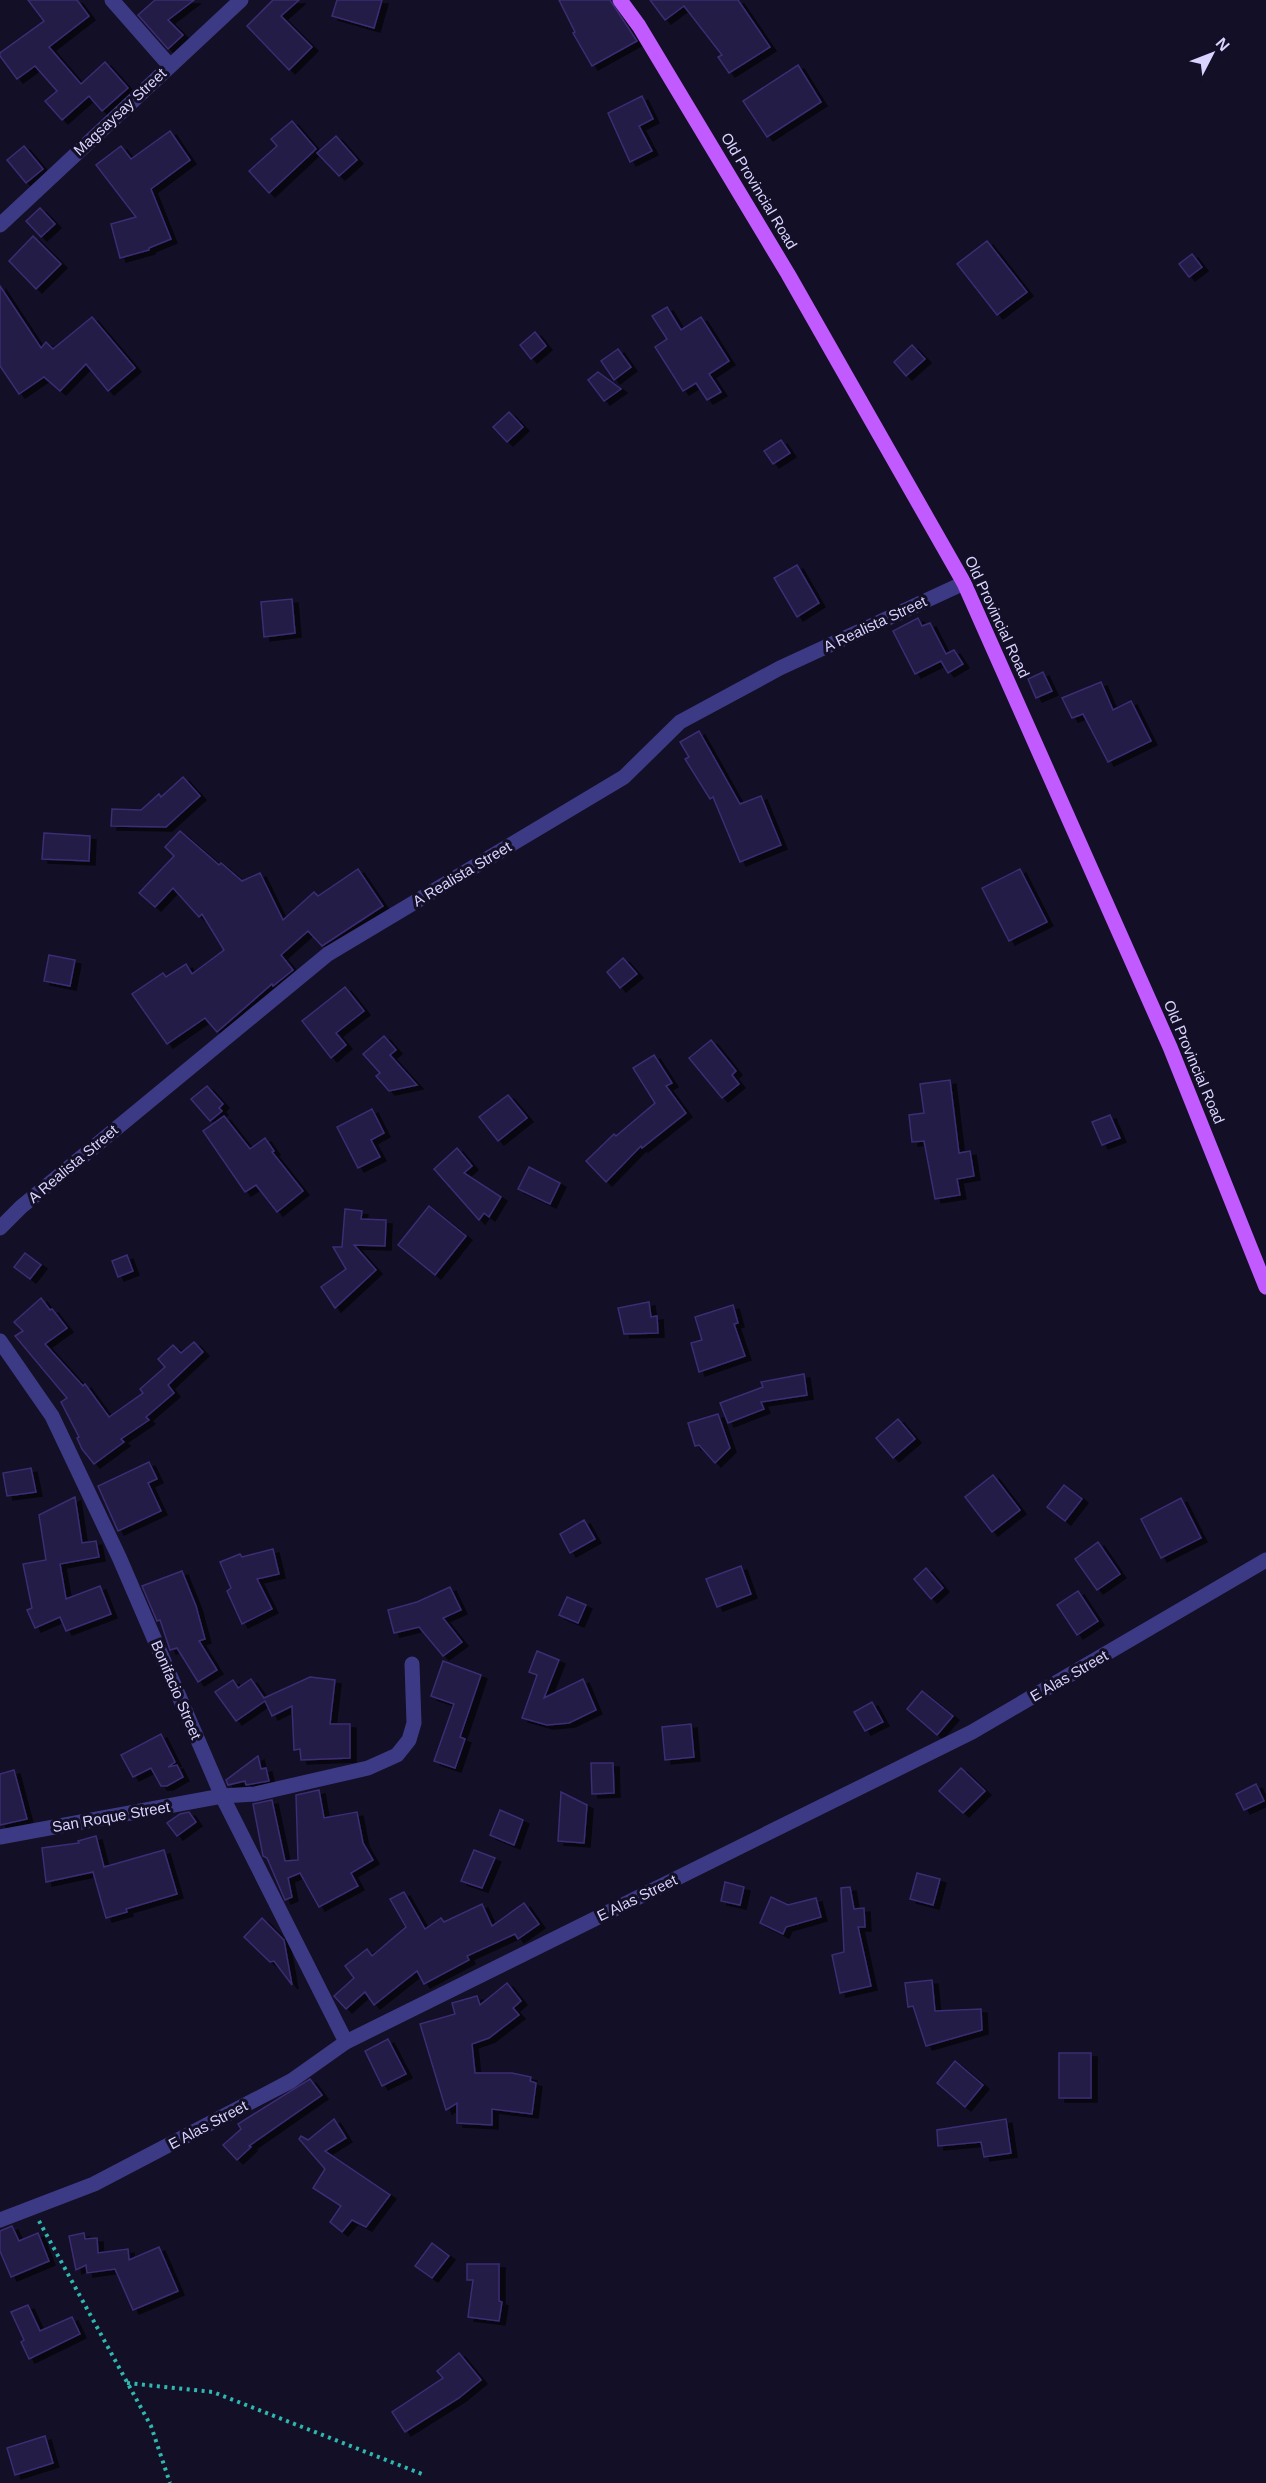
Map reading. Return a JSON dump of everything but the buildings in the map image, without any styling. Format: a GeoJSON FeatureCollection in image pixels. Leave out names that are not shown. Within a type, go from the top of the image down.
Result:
{"type":"FeatureCollection","features":[{"type":"Feature","properties":{"kind":"main road","name":"Old Provincial Road"},"geometry":{"type":"LineString","coordinates":[[620,0],[639,26],[789,274],[964,583],[1170,1047],[1266,1287]]}},
{"type":"Feature","properties":{"kind":"street"},"geometry":{"type":"LineString","coordinates":[[112,0],[170,66]]}},
{"type":"Feature","properties":{"kind":"street","name":"Magsaysay Street"},"geometry":{"type":"LineString","coordinates":[[0,225],[241,0]]}},
{"type":"Feature","properties":{"kind":"street","name":"A Realista Street"},"geometry":{"type":"LineString","coordinates":[[0,1228],[21,1207],[328,954],[624,777],[680,722],[780,668],[964,583]]}},
{"type":"Feature","properties":{"kind":"street","name":"Bonifacio Street"},"geometry":{"type":"LineString","coordinates":[[0,1341],[52,1416],[119,1557],[222,1796],[346,2042]]}},
{"type":"Feature","properties":{"kind":"street","name":"E Alas Street"},"geometry":{"type":"LineString","coordinates":[[0,2220],[94,2184],[291,2081],[346,2042],[972,1732],[1266,1560]]}},
{"type":"Feature","properties":{"kind":"street","name":"San Roque Street"},"geometry":{"type":"LineString","coordinates":[[0,1837],[222,1796],[255,1794],[368,1768],[398,1755],[409,1740],[414,1723],[412,1664]]}},
{"type":"Feature","properties":{"kind":"path"},"geometry":{"type":"LineString","coordinates":[[32,2207],[151,2426],[170,2483]]}},
{"type":"Feature","properties":{"kind":"path"},"geometry":{"type":"LineString","coordinates":[[127,2383],[213,2392],[422,2475]]}}]}
